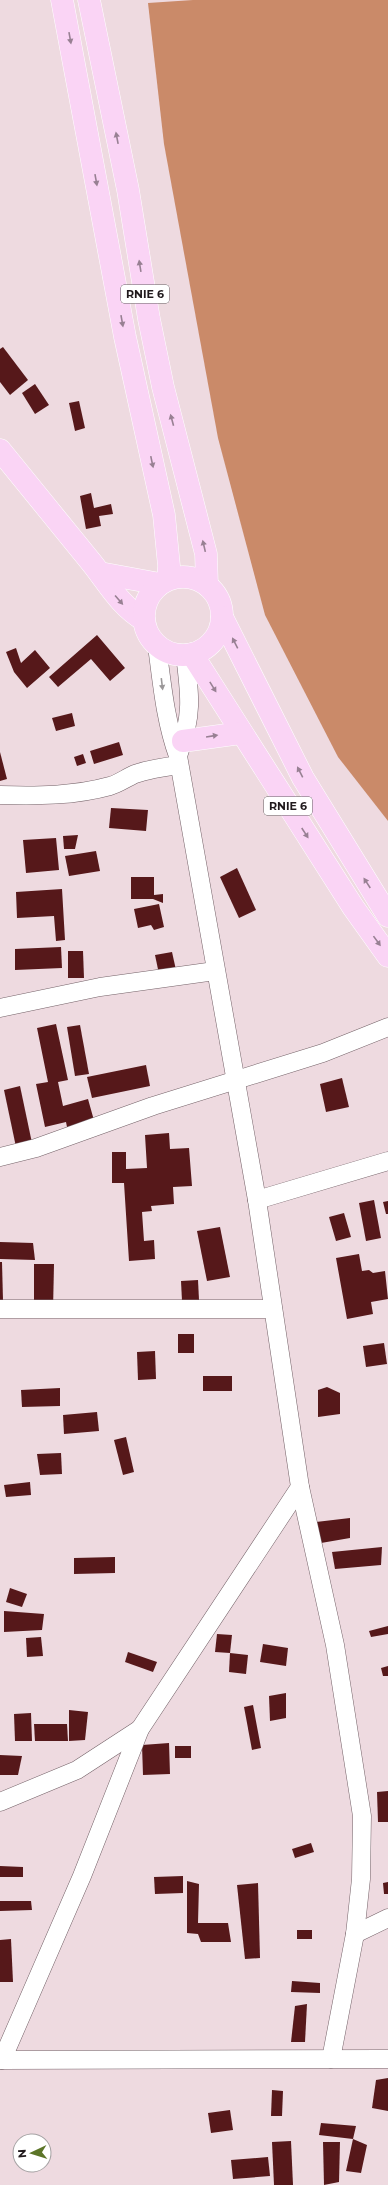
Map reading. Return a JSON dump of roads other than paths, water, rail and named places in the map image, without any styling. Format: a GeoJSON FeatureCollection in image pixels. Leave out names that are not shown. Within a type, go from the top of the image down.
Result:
{"type":"FeatureCollection","features":[{"type":"Feature","properties":{"kind":"main road","name":"RNIE 6"},"geometry":{"type":"LineString","coordinates":[[62,0],[125,337],[164,515],[169,566],[164,582]]}},
{"type":"Feature","properties":{"kind":"main road","name":"RNIE 6"},"geometry":{"type":"LineString","coordinates":[[89,0],[128,190],[149,319],[163,387],[206,554],[208,585],[219,600],[222,617],[303,778],[388,916]]}},
{"type":"Feature","properties":{"kind":"main road"},"geometry":{"type":"LineString","coordinates":[[0,450],[100,573],[116,597],[130,612],[144,620]]}},
{"type":"Feature","properties":{"kind":"main road"},"geometry":{"type":"LineString","coordinates":[[100,573],[164,582],[188,577],[208,585]]}},
{"type":"Feature","properties":{"kind":"main road"},"geometry":{"type":"LineString","coordinates":[[164,582],[150,594],[145,607],[144,620],[148,634],[157,646],[170,653],[189,655],[207,647],[218,634],[222,617]]}},
{"type":"Feature","properties":{"kind":"main road","name":"RNIE 6"},"geometry":{"type":"LineString","coordinates":[[189,655],[353,907],[388,956]]}},
{"type":"Feature","properties":{"kind":"main road"},"geometry":{"type":"LineString","coordinates":[[180,754],[241,733]]}},
{"type":"Feature","properties":{"kind":"street"},"geometry":{"type":"LineString","coordinates":[[157,646],[164,706],[170,734],[180,754],[215,972],[237,1079],[257,1200],[300,1486],[335,1645],[362,1816],[361,1879],[355,1934],[331,2059]]}},
{"type":"Feature","properties":{"kind":"street"},"geometry":{"type":"LineString","coordinates":[[0,795],[45,796],[88,792],[112,786],[134,774],[156,768],[180,754],[190,702],[189,655]]}},
{"type":"Feature","properties":{"kind":"street"},"geometry":{"type":"LineString","coordinates":[[0,1008],[100,987],[215,972]]}},
{"type":"Feature","properties":{"kind":"street"},"geometry":{"type":"LineString","coordinates":[[0,1157],[36,1148],[153,1106],[323,1053],[388,1027]]}},
{"type":"Feature","properties":{"kind":"street"},"geometry":{"type":"LineString","coordinates":[[257,1200],[388,1161]]}},
{"type":"Feature","properties":{"kind":"street"},"geometry":{"type":"LineString","coordinates":[[0,1309],[273,1309]]}},
{"type":"Feature","properties":{"kind":"street"},"geometry":{"type":"LineString","coordinates":[[300,1486],[140,1729],[82,1876],[1,2060],[388,2059]]}},
{"type":"Feature","properties":{"kind":"street"},"geometry":{"type":"LineString","coordinates":[[0,1802],[78,1770],[140,1729]]}},
{"type":"Feature","properties":{"kind":"street"},"geometry":{"type":"LineString","coordinates":[[355,1934],[388,1918]]}}]}
